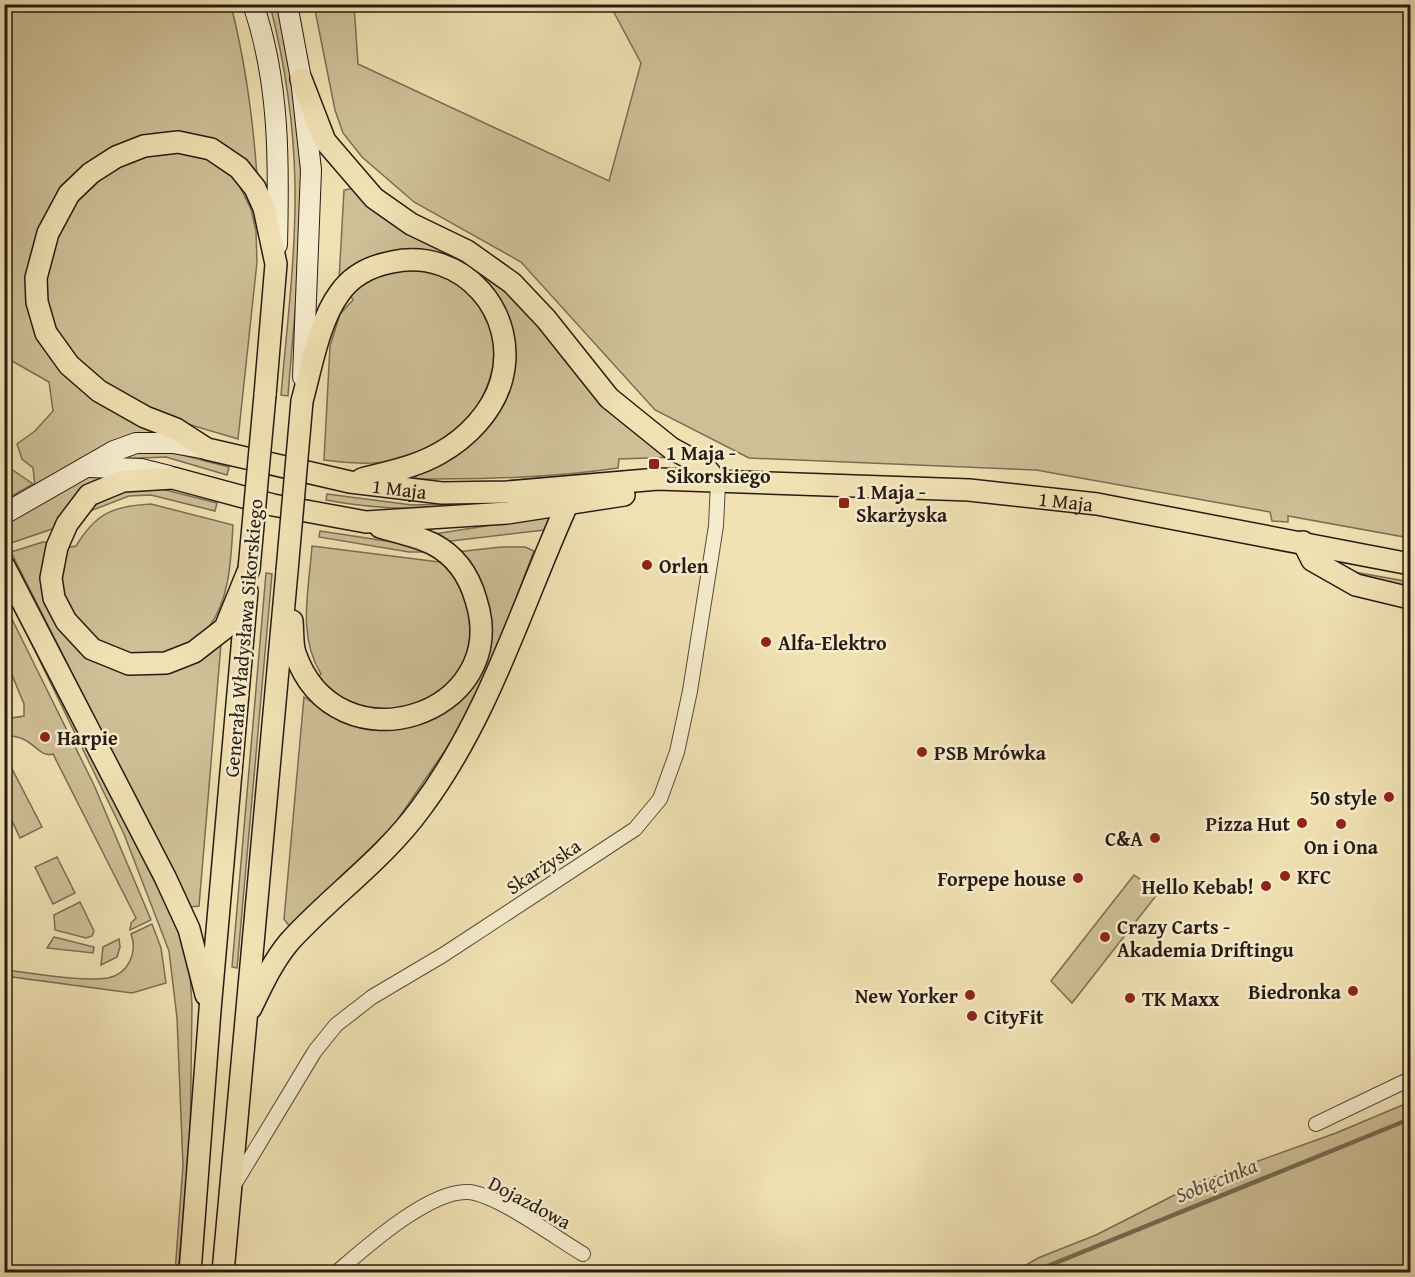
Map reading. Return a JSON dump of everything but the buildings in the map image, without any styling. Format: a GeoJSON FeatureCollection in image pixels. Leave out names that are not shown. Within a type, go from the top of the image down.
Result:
{"type":"FeatureCollection","features":[{"type":"Feature","properties":{"kind":"main road","name":"Generała Władysława Sikorskiego"},"geometry":{"type":"LineString","coordinates":[[190,1272],[210,1010],[276,264],[279,165],[276,113],[270,71],[253,4]]}},
{"type":"Feature","properties":{"kind":"main road","name":"Generała Władysława Sikorskiego"},"geometry":{"type":"LineString","coordinates":[[223,1272],[243,1025],[302,401],[311,170],[301,79],[287,4]]}},
{"type":"Feature","properties":{"kind":"main road"},"geometry":{"type":"LineString","coordinates":[[301,79],[325,141],[374,198],[411,224],[467,251],[512,284],[546,320],[609,398],[671,448],[704,466],[718,483]]}},
{"type":"Feature","properties":{"kind":"main road"},"geometry":{"type":"LineString","coordinates":[[207,449],[176,429],[121,406],[99,391],[69,365],[51,341],[40,319],[36,278],[48,233],[69,194],[91,173],[116,157],[144,146],[178,142],[194,144],[225,157],[239,168],[255,188],[264,208],[276,264]]}},
{"type":"Feature","properties":{"kind":"main road"},"geometry":{"type":"LineString","coordinates":[[302,401],[325,322],[336,297],[352,279],[364,272],[385,263],[421,259],[453,267],[486,296],[494,311],[503,341],[504,362],[501,382],[482,417],[440,454],[415,465],[350,482]]}},
{"type":"Feature","properties":{"kind":"main road","name":"1 Maja"},"geometry":{"type":"LineString","coordinates":[[4,514],[114,451],[136,443],[173,443],[350,482],[442,493],[507,492],[658,479],[718,483],[847,484],[969,490],[1097,504],[1410,564]]}},
{"type":"Feature","properties":{"kind":"main road","name":"1 Maja"},"geometry":{"type":"LineString","coordinates":[[89,467],[141,469],[273,506],[366,522],[507,513],[718,483]]}},
{"type":"Feature","properties":{"kind":"main road"},"geometry":{"type":"LineString","coordinates":[[173,477],[123,482],[105,487],[89,495],[67,524],[57,547],[51,578],[54,598],[66,621],[77,635],[92,649],[129,664],[166,663],[194,652],[225,628],[249,569]]}},
{"type":"Feature","properties":{"kind":"main road"},"geometry":{"type":"LineString","coordinates":[[243,1025],[267,975],[290,941],[387,848],[421,808],[460,745],[495,681],[522,609],[567,505]]}},
{"type":"Feature","properties":{"kind":"main road"},"geometry":{"type":"LineString","coordinates":[[287,571],[295,651],[307,680],[333,708],[370,718],[389,719],[407,717],[435,708],[472,669],[480,646],[481,621],[470,580],[464,569],[432,543],[366,522]]}},
{"type":"Feature","properties":{"kind":"main road"},"geometry":{"type":"LineString","coordinates":[[1303,542],[1311,560],[1356,585],[1410,598]]}},
{"type":"Feature","properties":{"kind":"main road"},"geometry":{"type":"LineString","coordinates":[[4,566],[165,877],[189,929],[210,1010]]}},
{"type":"Feature","properties":{"kind":"main road"},"geometry":{"type":"LineString","coordinates":[[213,985],[248,989]]}},
{"type":"Feature","properties":{"kind":"street","name":"Skarżyska"},"geometry":{"type":"LineString","coordinates":[[229,1192],[315,1052],[336,1025],[372,997],[443,955],[627,835],[660,799],[677,752],[690,691],[715,534],[718,483]]}},
{"type":"Feature","properties":{"kind":"street"},"geometry":{"type":"LineString","coordinates":[[1316,1124],[1410,1079]]}},
{"type":"Feature","properties":{"kind":"street","name":"Dojazdowa"},"geometry":{"type":"LineString","coordinates":[[337,1272],[369,1244],[429,1202],[470,1192],[516,1213],[583,1254]]}},
{"type":"Feature","properties":{"kind":"shaded area"},"geometry":{"type":"Polygon","coordinates":[[[4,5],[231,5],[248,90],[257,176],[189,135],[67,185],[34,322],[158,432],[124,438],[109,444],[35,487],[33,468],[22,459],[17,444],[35,431],[53,411],[49,382],[5,357],[4,5]]]}},
{"type":"Feature","properties":{"kind":"shaded area"},"geometry":{"type":"Polygon","coordinates":[[[270,5],[277,5],[282,28],[295,99],[300,147],[300,245],[288,396],[281,395],[293,264],[295,211],[293,139],[288,94],[270,5]]]}},
{"type":"Feature","properties":{"kind":"shaded area"},"geometry":{"type":"Polygon","coordinates":[[[314,5],[354,5],[358,64],[609,181],[641,63],[610,5],[1410,5],[1410,538],[1288,516],[1288,522],[1272,521],[1270,512],[1036,470],[749,458],[655,410],[521,262],[414,202],[362,157],[343,133],[335,110],[314,5]]]}},
{"type":"Feature","properties":{"kind":"shaded area"},"geometry":{"type":"Polygon","coordinates":[[[173,150],[216,161],[245,186],[241,189],[251,209],[256,231],[257,262],[238,439],[151,411],[110,391],[76,361],[61,341],[49,319],[45,302],[47,265],[52,246],[68,212],[78,197],[99,178],[119,166],[173,150]]]}},
{"type":"Feature","properties":{"kind":"shaded area"},"geometry":{"type":"Polygon","coordinates":[[[354,188],[488,274],[675,457],[619,459],[618,468],[568,474],[416,479],[416,475],[468,442],[511,336],[439,255],[339,280],[344,190],[354,188]]]}},
{"type":"Feature","properties":{"kind":"shaded area"},"geometry":{"type":"Polygon","coordinates":[[[405,266],[438,273],[453,279],[476,297],[492,328],[495,350],[492,372],[484,394],[472,414],[457,432],[439,446],[419,455],[407,459],[372,463],[324,460],[330,346],[340,314],[353,300],[349,293],[361,282],[405,266]]]}},
{"type":"Feature","properties":{"kind":"shaded area"},"geometry":{"type":"Polygon","coordinates":[[[129,451],[174,453],[229,467],[227,475],[166,457],[117,459],[129,451]]]}},
{"type":"Feature","properties":{"kind":"shaded area"},"geometry":{"type":"Polygon","coordinates":[[[4,464],[33,484],[5,500],[4,500],[4,464]]]}},
{"type":"Feature","properties":{"kind":"shaded area"},"geometry":{"type":"Polygon","coordinates":[[[112,472],[58,527],[8,544],[5,537],[5,523],[70,484],[98,474],[112,472]]]}},
{"type":"Feature","properties":{"kind":"shaded area"},"geometry":{"type":"Polygon","coordinates":[[[154,487],[217,503],[215,511],[151,495],[129,496],[85,513],[117,494],[154,487]]]}},
{"type":"Feature","properties":{"kind":"shaded area"},"geometry":{"type":"Polygon","coordinates":[[[327,494],[412,505],[491,503],[494,505],[431,509],[389,508],[326,500],[327,494]]]}},
{"type":"Feature","properties":{"kind":"shaded area"},"geometry":{"type":"Polygon","coordinates":[[[151,504],[233,525],[228,578],[216,616],[209,627],[192,644],[172,654],[150,657],[128,654],[107,646],[88,632],[73,615],[63,594],[61,577],[65,548],[76,546],[98,519],[116,509],[151,504]]]}},
{"type":"Feature","properties":{"kind":"shaded area"},"geometry":{"type":"Polygon","coordinates":[[[550,516],[544,530],[451,541],[441,540],[434,534],[550,516]]]}},
{"type":"Feature","properties":{"kind":"shaded area"},"geometry":{"type":"Polygon","coordinates":[[[320,531],[419,546],[433,552],[409,552],[319,537],[320,531]]]}},
{"type":"Feature","properties":{"kind":"shaded area"},"geometry":{"type":"Polygon","coordinates":[[[43,542],[51,543],[44,574],[103,662],[221,644],[199,906],[190,907],[11,552],[43,542]]]}},
{"type":"Feature","properties":{"kind":"shaded area"},"geometry":{"type":"Polygon","coordinates":[[[312,546],[447,563],[466,592],[472,646],[456,680],[424,705],[385,714],[348,703],[317,677],[321,674],[309,644],[306,612],[312,546]]]}},
{"type":"Feature","properties":{"kind":"shaded area"},"geometry":{"type":"Polygon","coordinates":[[[525,547],[534,551],[474,708],[383,841],[293,931],[284,919],[304,697],[340,716],[379,727],[419,724],[438,716],[460,698],[487,651],[457,552],[525,547]]]}},
{"type":"Feature","properties":{"kind":"shaded area"},"geometry":{"type":"Polygon","coordinates":[[[1343,570],[1410,582],[1410,591],[1343,570]]]}},
{"type":"Feature","properties":{"kind":"shaded area"},"geometry":{"type":"Polygon","coordinates":[[[266,573],[272,574],[237,968],[232,967],[266,573]]]}},
{"type":"Feature","properties":{"kind":"shaded area"},"geometry":{"type":"Polygon","coordinates":[[[5,589],[46,658],[178,928],[190,975],[192,1005],[190,1148],[178,1272],[175,1272],[183,1166],[177,1018],[169,951],[124,834],[5,589]]]}},
{"type":"Feature","properties":{"kind":"shaded area"},"geometry":{"type":"Polygon","coordinates":[[[5,605],[94,785],[151,920],[130,930],[131,923],[136,918],[53,754],[43,753],[29,742],[14,736],[5,736],[5,719],[24,716],[24,704],[5,658],[5,605]]]}},
{"type":"Feature","properties":{"kind":"shaded area"},"geometry":{"type":"Polygon","coordinates":[[[6,764],[10,765],[42,827],[20,838],[5,806],[6,764]]]}},
{"type":"Feature","properties":{"kind":"shaded area"},"geometry":{"type":"Polygon","coordinates":[[[57,857],[75,893],[53,904],[35,867],[57,857]]]}},
{"type":"Feature","properties":{"kind":"shaded area","name":"Crazy Carts - Akademia Driftingu"},"geometry":{"type":"Polygon","coordinates":[[[1134,875],[1159,892],[1072,1003],[1051,981],[1134,875]]]}},
{"type":"Feature","properties":{"kind":"shaded area"},"geometry":{"type":"Polygon","coordinates":[[[80,902],[94,931],[92,936],[86,938],[55,930],[54,915],[80,902]]]}},
{"type":"Feature","properties":{"kind":"shaded area"},"geometry":{"type":"Polygon","coordinates":[[[152,924],[161,948],[166,983],[132,993],[5,976],[5,970],[84,979],[115,976],[130,962],[133,948],[131,934],[152,924]]]}},
{"type":"Feature","properties":{"kind":"shaded area"},"geometry":{"type":"Polygon","coordinates":[[[54,937],[94,947],[93,953],[47,948],[54,937]]]}},
{"type":"Feature","properties":{"kind":"shaded area"},"geometry":{"type":"Polygon","coordinates":[[[119,939],[120,947],[117,957],[101,965],[103,947],[119,939]]]}},
{"type":"Feature","properties":{"kind":"shaded area"},"geometry":{"type":"Polygon","coordinates":[[[1410,1102],[1410,1272],[1014,1272],[1038,1258],[1096,1235],[1200,1182],[1336,1133],[1410,1102]]]}},
{"type":"Feature","properties":{"kind":"waterway","name":"Sobięcinka"},"geometry":{"type":"LineString","coordinates":[[1033,1272],[1410,1119]]}},
{"type":"Feature","properties":{"kind":"place","name":"1 Maja - Sikorskiego"},"geometry":{"type":"Point","coordinates":[654,464]}},
{"type":"Feature","properties":{"kind":"place","name":"1 Maja - Skarżyska"},"geometry":{"type":"Point","coordinates":[844,503]}},
{"type":"Feature","properties":{"kind":"place","name":"Orlen"},"geometry":{"type":"Point","coordinates":[647,565]}},
{"type":"Feature","properties":{"kind":"place","name":"Alfa-Elektro"},"geometry":{"type":"Point","coordinates":[766,642]}},
{"type":"Feature","properties":{"kind":"place","name":"Harpie"},"geometry":{"type":"Point","coordinates":[45,737]}},
{"type":"Feature","properties":{"kind":"place","name":"PSB Mrówka"},"geometry":{"type":"Point","coordinates":[922,752]}},
{"type":"Feature","properties":{"kind":"place","name":"50 style"},"geometry":{"type":"Point","coordinates":[1389,797]}},
{"type":"Feature","properties":{"kind":"place","name":"Pizza Hut"},"geometry":{"type":"Point","coordinates":[1302,823]}},
{"type":"Feature","properties":{"kind":"place","name":"On i Ona"},"geometry":{"type":"Point","coordinates":[1341,824]}},
{"type":"Feature","properties":{"kind":"place","name":"C&A"},"geometry":{"type":"Point","coordinates":[1155,838]}},
{"type":"Feature","properties":{"kind":"place","name":"KFC"},"geometry":{"type":"Point","coordinates":[1285,876]}},
{"type":"Feature","properties":{"kind":"place","name":"Forpepe house"},"geometry":{"type":"Point","coordinates":[1078,878]}},
{"type":"Feature","properties":{"kind":"place","name":"Hello Kebab!"},"geometry":{"type":"Point","coordinates":[1266,886]}},
{"type":"Feature","properties":{"kind":"place","name":"Crazy Carts - Akademia Driftingu"},"geometry":{"type":"Point","coordinates":[1105,937]}},
{"type":"Feature","properties":{"kind":"place","name":"Biedronka"},"geometry":{"type":"Point","coordinates":[1353,991]}},
{"type":"Feature","properties":{"kind":"place","name":"New Yorker"},"geometry":{"type":"Point","coordinates":[970,995]}},
{"type":"Feature","properties":{"kind":"place","name":"TK Maxx"},"geometry":{"type":"Point","coordinates":[1130,998]}},
{"type":"Feature","properties":{"kind":"place","name":"CityFit"},"geometry":{"type":"Point","coordinates":[972,1016]}}]}
